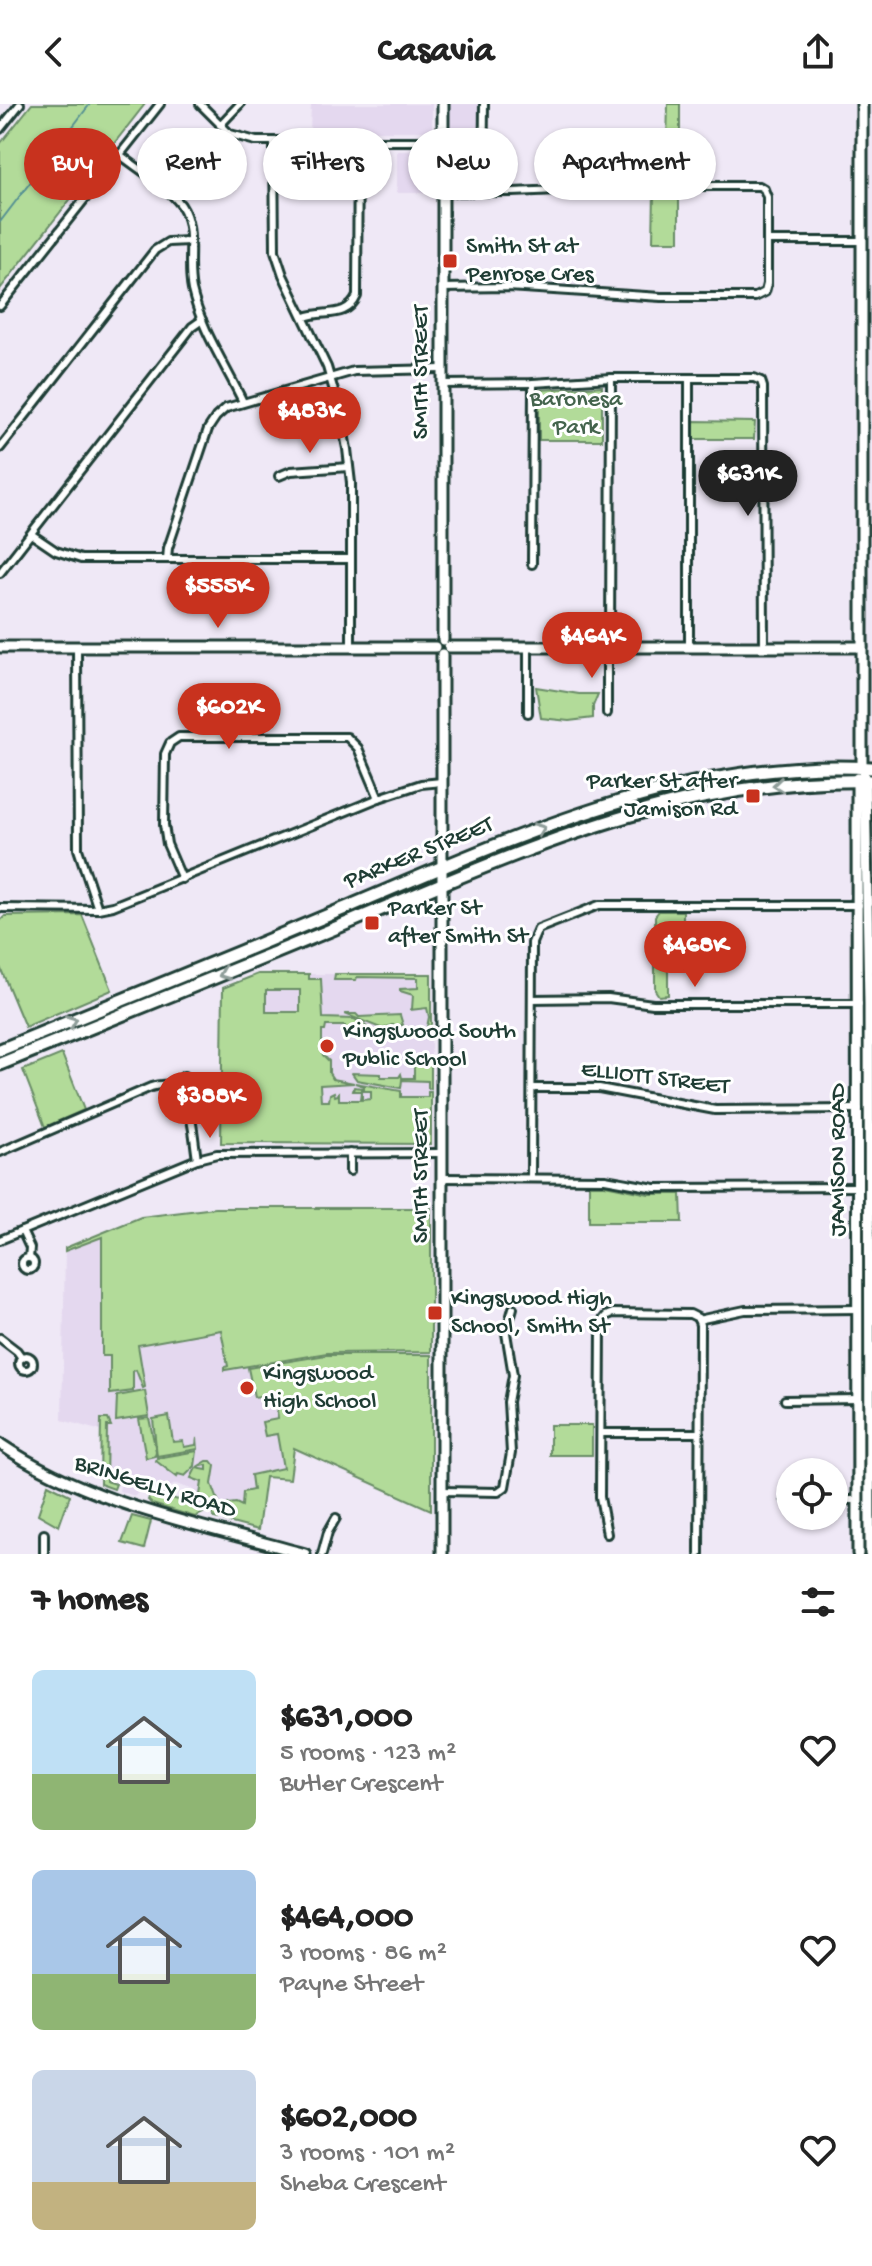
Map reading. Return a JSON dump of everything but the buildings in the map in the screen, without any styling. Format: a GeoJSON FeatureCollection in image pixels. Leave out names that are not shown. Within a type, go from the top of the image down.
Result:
{"type":"FeatureCollection","features":[{"type":"Feature","properties":{"kind":"highway","name":"PARKER STREET"},"geometry":{"type":"LineString","coordinates":[[0,1050],[574,816],[674,787],[768,772],[867,768]]}},
{"type":"Feature","properties":{"kind":"highway","name":"PARKER STREET"},"geometry":{"type":"LineString","coordinates":[[0,1064],[593,826],[679,800],[759,787],[864,781]]}},
{"type":"Feature","properties":{"kind":"street"},"geometry":{"type":"LineString","coordinates":[[0,129],[20,104]]}},
{"type":"Feature","properties":{"kind":"street"},"geometry":{"type":"LineString","coordinates":[[121,152],[160,104]]}},
{"type":"Feature","properties":{"kind":"street"},"geometry":{"type":"LineString","coordinates":[[200,104],[220,125],[239,138],[263,141]]}},
{"type":"Feature","properties":{"kind":"street"},"geometry":{"type":"LineString","coordinates":[[220,125],[240,104]]}},
{"type":"Feature","properties":{"kind":"street","name":"SMITH STREET"},"geometry":{"type":"LineString","coordinates":[[443,104],[443,128]]}},
{"type":"Feature","properties":{"kind":"street"},"geometry":{"type":"LineString","coordinates":[[484,104],[484,128]]}},
{"type":"Feature","properties":{"kind":"street","name":"JAMISON ROAD"},"geometry":{"type":"LineString","coordinates":[[864,1399],[870,1309],[864,1109],[863,905],[864,781],[867,768],[862,647],[867,431],[862,241],[865,107]]}},
{"type":"Feature","properties":{"kind":"street"},"geometry":{"type":"LineString","coordinates":[[121,156],[177,200],[187,217],[192,289],[202,320],[243,402]]}},
{"type":"Feature","properties":{"kind":"street"},"geometry":{"type":"LineString","coordinates":[[762,188],[767,178]]}},
{"type":"Feature","properties":{"kind":"street"},"geometry":{"type":"LineString","coordinates":[[518,191],[651,186],[762,188]]}},
{"type":"Feature","properties":{"kind":"street"},"geometry":{"type":"LineString","coordinates":[[762,188],[767,197],[767,284],[763,294],[767,304]]}},
{"type":"Feature","properties":{"kind":"street"},"geometry":{"type":"LineString","coordinates":[[0,306],[83,200]]}},
{"type":"Feature","properties":{"kind":"street"},"geometry":{"type":"LineString","coordinates":[[275,200],[275,251],[330,377],[343,423],[349,467],[351,647]]}},
{"type":"Feature","properties":{"kind":"street"},"geometry":{"type":"LineString","coordinates":[[305,317],[341,312],[352,306],[356,299],[357,200]]}},
{"type":"Feature","properties":{"kind":"street","name":"SMITH STREET"},"geometry":{"type":"LineString","coordinates":[[442,1554],[443,200]]}},
{"type":"Feature","properties":{"kind":"street"},"geometry":{"type":"LineString","coordinates":[[0,448],[155,250],[168,242],[189,241]]}},
{"type":"Feature","properties":{"kind":"street"},"geometry":{"type":"LineString","coordinates":[[767,241],[862,241]]}},
{"type":"Feature","properties":{"kind":"street"},"geometry":{"type":"LineString","coordinates":[[442,288],[508,287],[661,297],[755,297],[763,294]]}},
{"type":"Feature","properties":{"kind":"street"},"geometry":{"type":"LineString","coordinates":[[0,573],[192,327],[202,320]]}},
{"type":"Feature","properties":{"kind":"street"},"geometry":{"type":"LineString","coordinates":[[167,559],[168,548],[210,425],[226,408],[330,377],[371,369],[442,369]]}},
{"type":"Feature","properties":{"kind":"street"},"geometry":{"type":"LineString","coordinates":[[442,384],[611,378],[754,378],[761,381],[764,647]]}},
{"type":"Feature","properties":{"kind":"street"},"geometry":{"type":"LineString","coordinates":[[607,713],[611,378]]}},
{"type":"Feature","properties":{"kind":"street"},"geometry":{"type":"LineString","coordinates":[[689,378],[689,647]]}},
{"type":"Feature","properties":{"kind":"street"},"geometry":{"type":"LineString","coordinates":[[532,564],[533,383]]}},
{"type":"Feature","properties":{"kind":"street"},"geometry":{"type":"LineString","coordinates":[[279,476],[291,471],[349,467]]}},
{"type":"Feature","properties":{"kind":"street"},"geometry":{"type":"LineString","coordinates":[[31,534],[56,551],[75,558],[351,559]]}},
{"type":"Feature","properties":{"kind":"street"},"geometry":{"type":"LineString","coordinates":[[0,647],[862,647]]}},
{"type":"Feature","properties":{"kind":"street"},"geometry":{"type":"LineString","coordinates":[[77,647],[78,849],[98,909]]}},
{"type":"Feature","properties":{"kind":"street"},"geometry":{"type":"LineString","coordinates":[[528,647],[528,713]]}},
{"type":"Feature","properties":{"kind":"street"},"geometry":{"type":"LineString","coordinates":[[182,879],[167,844],[164,825],[165,754],[170,743],[179,737],[347,737],[358,748],[379,798]]}},
{"type":"Feature","properties":{"kind":"street"},"geometry":{"type":"LineString","coordinates":[[0,908],[98,909],[125,902],[379,798],[421,784],[442,782]]}},
{"type":"Feature","properties":{"kind":"street"},"geometry":{"type":"LineString","coordinates":[[531,1178],[532,943],[534,934],[540,928],[594,906],[863,905]]}},
{"type":"Feature","properties":{"kind":"street"},"geometry":{"type":"LineString","coordinates":[[532,999],[608,998],[653,1004],[864,1004]]}},
{"type":"Feature","properties":{"kind":"street"},"geometry":{"type":"LineString","coordinates":[[176,1087],[184,1076]]}},
{"type":"Feature","properties":{"kind":"street"},"geometry":{"type":"LineString","coordinates":[[0,1152],[155,1086],[168,1084],[176,1087],[186,1100],[197,1159]]}},
{"type":"Feature","properties":{"kind":"street","name":"ELLIOTT STREET"},"geometry":{"type":"LineString","coordinates":[[532,1088],[602,1089],[715,1110],[864,1109]]}},
{"type":"Feature","properties":{"kind":"street"},"geometry":{"type":"LineString","coordinates":[[0,1240],[197,1159],[222,1153],[442,1153]]}},
{"type":"Feature","properties":{"kind":"street"},"geometry":{"type":"LineString","coordinates":[[350,1153],[350,1171]]}},
{"type":"Feature","properties":{"kind":"street"},"geometry":{"type":"LineString","coordinates":[[442,1178],[605,1179],[653,1188],[867,1186]]}},
{"type":"Feature","properties":{"kind":"street","name":"JAMISON ROAD"},"geometry":{"type":"LineString","coordinates":[[867,1186],[859,1309],[864,1399],[864,1500],[870,1554]]}},
{"type":"Feature","properties":{"kind":"street"},"geometry":{"type":"LineString","coordinates":[[22,1231],[30,1248],[29,1258]]}},
{"type":"Feature","properties":{"kind":"street"},"geometry":{"type":"LineString","coordinates":[[501,1491],[506,1483],[511,1453],[508,1406],[513,1372],[506,1333],[513,1308]]}},
{"type":"Feature","properties":{"kind":"street"},"geometry":{"type":"LineString","coordinates":[[607,1534],[600,1497],[601,1325],[604,1318],[616,1313],[686,1313],[698,1320],[745,1310],[870,1309]]}},
{"type":"Feature","properties":{"kind":"street"},"geometry":{"type":"LineString","coordinates":[[698,1320],[699,1554]]}},
{"type":"Feature","properties":{"kind":"street"},"geometry":{"type":"LineString","coordinates":[[0,1338],[22,1358]]}},
{"type":"Feature","properties":{"kind":"street"},"geometry":{"type":"LineString","coordinates":[[785,1400],[864,1399]]}},
{"type":"Feature","properties":{"kind":"street"},"geometry":{"type":"LineString","coordinates":[[601,1433],[699,1433]]}},
{"type":"Feature","properties":{"kind":"street","name":"BRINGELLY ROAD"},"geometry":{"type":"LineString","coordinates":[[0,1444],[62,1480],[103,1497],[305,1554]]}},
{"type":"Feature","properties":{"kind":"street"},"geometry":{"type":"LineString","coordinates":[[442,1491],[501,1491],[509,1498]]}},
{"type":"Feature","properties":{"kind":"street"},"geometry":{"type":"LineString","coordinates":[[848,1500],[864,1500]]}},
{"type":"Feature","properties":{"kind":"street","name":"JAMISON ROAD"},"geometry":{"type":"LineString","coordinates":[[858,1554],[864,1500]]}},
{"type":"Feature","properties":{"kind":"street"},"geometry":{"type":"LineString","coordinates":[[322,1554],[336,1518]]}},
{"type":"Feature","properties":{"kind":"street"},"geometry":{"type":"LineString","coordinates":[[44,1534],[44,1554]]}},
{"type":"Feature","properties":{"kind":"shaded area"},"geometry":{"type":"Polygon","coordinates":[[[311,104],[432,104],[432,128],[392,131],[392,128],[310,128],[311,104]]]}},
{"type":"Feature","properties":{"kind":"shaded area"},"geometry":{"type":"Polygon","coordinates":[[[449,104],[481,104],[481,128],[449,128],[449,104]]]}},
{"type":"Feature","properties":{"kind":"shaded area"},"geometry":{"type":"Polygon","coordinates":[[[397,151],[408,151],[408,193],[397,193],[397,151]]]}},
{"type":"Feature","properties":{"kind":"shaded area","name":"Kingswood South Public School"},"geometry":{"type":"Polygon","coordinates":[[[258,974],[431,974],[431,1105],[222,1105],[223,988],[258,974]]]}},
{"type":"Feature","properties":{"kind":"shaded area","name":"Kingswood High School"},"geometry":{"type":"Polygon","coordinates":[[[215,1208],[431,1208],[431,1510],[294,1448],[290,1479],[265,1477],[258,1530],[214,1518],[210,1501],[195,1494],[194,1490],[176,1484],[170,1487],[147,1481],[135,1496],[119,1491],[120,1485],[116,1484],[114,1489],[100,1484],[101,1431],[62,1420],[65,1248],[141,1217],[215,1208]]]}},
{"type":"Feature","properties":{"kind":"green space"},"geometry":{"type":"Polygon","coordinates":[[[32,104],[145,104],[121,135],[121,128],[24,128],[24,200],[70,200],[0,289],[0,144],[32,104]]]}},
{"type":"Feature","properties":{"kind":"green space"},"geometry":{"type":"Polygon","coordinates":[[[668,104],[680,104],[680,128],[667,128],[668,104]]]}},
{"type":"Feature","properties":{"kind":"green space"},"geometry":{"type":"Polygon","coordinates":[[[654,200],[679,200],[679,241],[653,241],[654,200]]]}},
{"type":"Feature","properties":{"kind":"green space","name":"Baronesa Park"},"geometry":{"type":"Polygon","coordinates":[[[602,386],[602,440],[539,440],[539,390],[602,386]]]}},
{"type":"Feature","properties":{"kind":"green space"},"geometry":{"type":"Polygon","coordinates":[[[694,421],[755,422],[754,439],[694,439],[694,421]]]}},
{"type":"Feature","properties":{"kind":"green space"},"geometry":{"type":"Polygon","coordinates":[[[536,687],[598,694],[593,706],[593,718],[569,721],[541,718],[536,687]]]}},
{"type":"Feature","properties":{"kind":"green space"},"geometry":{"type":"Polygon","coordinates":[[[659,911],[683,911],[683,953],[668,954],[668,995],[659,996],[655,990],[655,916],[659,911]]]}},
{"type":"Feature","properties":{"kind":"green space"},"geometry":{"type":"Polygon","coordinates":[[[82,915],[112,990],[25,1027],[0,967],[0,921],[5,916],[82,915]]]}},
{"type":"Feature","properties":{"kind":"green space"},"geometry":{"type":"Polygon","coordinates":[[[258,974],[309,974],[309,979],[321,979],[323,1018],[354,1019],[367,1027],[362,1032],[345,1031],[345,1026],[326,1026],[322,1031],[322,1054],[329,1061],[329,1073],[333,1079],[354,1083],[320,1085],[321,1101],[329,1101],[330,1094],[334,1092],[335,1096],[338,1095],[339,1091],[339,1100],[360,1100],[361,1091],[353,1091],[354,1087],[362,1088],[362,1100],[371,1099],[371,1091],[364,1091],[364,1086],[355,1083],[401,1091],[401,1097],[428,1097],[428,1092],[431,1092],[431,1144],[221,1143],[223,988],[258,974]],[[266,990],[266,1012],[300,1012],[300,990],[266,990]]]}},
{"type":"Feature","properties":{"kind":"green space"},"geometry":{"type":"Polygon","coordinates":[[[335,974],[431,974],[431,1030],[427,1027],[427,1008],[410,1010],[413,995],[400,991],[418,988],[418,978],[357,977],[356,980],[334,980],[335,974]]]}},
{"type":"Feature","properties":{"kind":"green space"},"geometry":{"type":"Polygon","coordinates":[[[345,1014],[359,1017],[400,1015],[403,1025],[383,1029],[345,1014]]]}},
{"type":"Feature","properties":{"kind":"green space"},"geometry":{"type":"Polygon","coordinates":[[[62,1054],[84,1110],[45,1127],[23,1070],[62,1054]]]}},
{"type":"Feature","properties":{"kind":"green space"},"geometry":{"type":"Polygon","coordinates":[[[420,1059],[431,1059],[431,1089],[428,1088],[428,1081],[402,1080],[401,1088],[357,1080],[352,1073],[381,1074],[381,1077],[399,1077],[401,1074],[402,1078],[414,1078],[414,1064],[420,1064],[420,1059]]]}},
{"type":"Feature","properties":{"kind":"green space"},"geometry":{"type":"Polygon","coordinates":[[[589,1185],[649,1194],[681,1194],[682,1222],[589,1222],[589,1185]]]}},
{"type":"Feature","properties":{"kind":"green space"},"geometry":{"type":"Polygon","coordinates":[[[215,1208],[431,1208],[431,1352],[327,1353],[225,1370],[228,1366],[221,1330],[138,1345],[145,1387],[136,1370],[133,1371],[133,1391],[110,1394],[110,1356],[102,1356],[102,1237],[65,1251],[65,1248],[141,1217],[215,1208]]]}},
{"type":"Feature","properties":{"kind":"green space"},"geometry":{"type":"Polygon","coordinates":[[[326,1355],[431,1355],[431,1510],[294,1448],[290,1479],[265,1477],[258,1530],[224,1521],[228,1504],[242,1506],[243,1492],[253,1490],[251,1475],[283,1468],[277,1434],[265,1436],[262,1422],[278,1419],[275,1394],[254,1397],[248,1368],[326,1355]]]}},
{"type":"Feature","properties":{"kind":"green space"},"geometry":{"type":"Polygon","coordinates":[[[145,1391],[149,1416],[116,1421],[117,1396],[145,1391]]]}},
{"type":"Feature","properties":{"kind":"green space"},"geometry":{"type":"Polygon","coordinates":[[[169,1416],[173,1442],[183,1441],[184,1447],[196,1445],[197,1438],[198,1449],[157,1456],[153,1419],[169,1416]]]}},
{"type":"Feature","properties":{"kind":"green space"},"geometry":{"type":"Polygon","coordinates":[[[149,1418],[156,1451],[155,1456],[146,1458],[139,1419],[149,1418]]]}},
{"type":"Feature","properties":{"kind":"green space"},"geometry":{"type":"Polygon","coordinates":[[[101,1419],[108,1419],[111,1426],[107,1426],[106,1481],[116,1484],[114,1489],[100,1484],[101,1419]]]}},
{"type":"Feature","properties":{"kind":"green space"},"geometry":{"type":"Polygon","coordinates":[[[550,1425],[592,1425],[592,1455],[550,1455],[550,1425]]]}},
{"type":"Feature","properties":{"kind":"green space"},"geometry":{"type":"Polygon","coordinates":[[[197,1451],[195,1466],[185,1476],[178,1474],[177,1477],[156,1461],[157,1458],[197,1451]]]}},
{"type":"Feature","properties":{"kind":"green space"},"geometry":{"type":"Polygon","coordinates":[[[207,1461],[215,1466],[212,1484],[222,1511],[219,1519],[214,1518],[210,1501],[200,1495],[202,1482],[191,1478],[196,1468],[207,1470],[207,1465],[197,1467],[207,1461]]]}},
{"type":"Feature","properties":{"kind":"green space"},"geometry":{"type":"Polygon","coordinates":[[[48,1484],[70,1495],[59,1526],[38,1514],[48,1484]]]}},
{"type":"Feature","properties":{"kind":"green space"},"geometry":{"type":"Polygon","coordinates":[[[151,1493],[199,1505],[203,1513],[195,1517],[152,1504],[148,1500],[151,1493]]]}},
{"type":"Feature","properties":{"kind":"green space"},"geometry":{"type":"Polygon","coordinates":[[[132,1516],[151,1521],[144,1549],[122,1543],[132,1516]]]}},
{"type":"Feature","properties":{"kind":"waterway"},"geometry":{"type":"LineString","coordinates":[[0,222],[90,104]]}},
{"type":"Feature","properties":{"kind":"place","name":"Smith St at Penrose Cres"},"geometry":{"type":"Point","coordinates":[450,261]}},
{"type":"Feature","properties":{"kind":"place","name":"Parker St after Jamison Rd"},"geometry":{"type":"Point","coordinates":[753,796]}},
{"type":"Feature","properties":{"kind":"place","name":"Parker St after Smith St"},"geometry":{"type":"Point","coordinates":[372,923]}},
{"type":"Feature","properties":{"kind":"place","name":"Kingswood South Public School"},"geometry":{"type":"Point","coordinates":[327,1046]}},
{"type":"Feature","properties":{"kind":"place","name":"Kingswood High School, Smith St"},"geometry":{"type":"Point","coordinates":[435,1313]}},
{"type":"Feature","properties":{"kind":"place","name":"Kingswood High School"},"geometry":{"type":"Point","coordinates":[247,1388]}}]}
